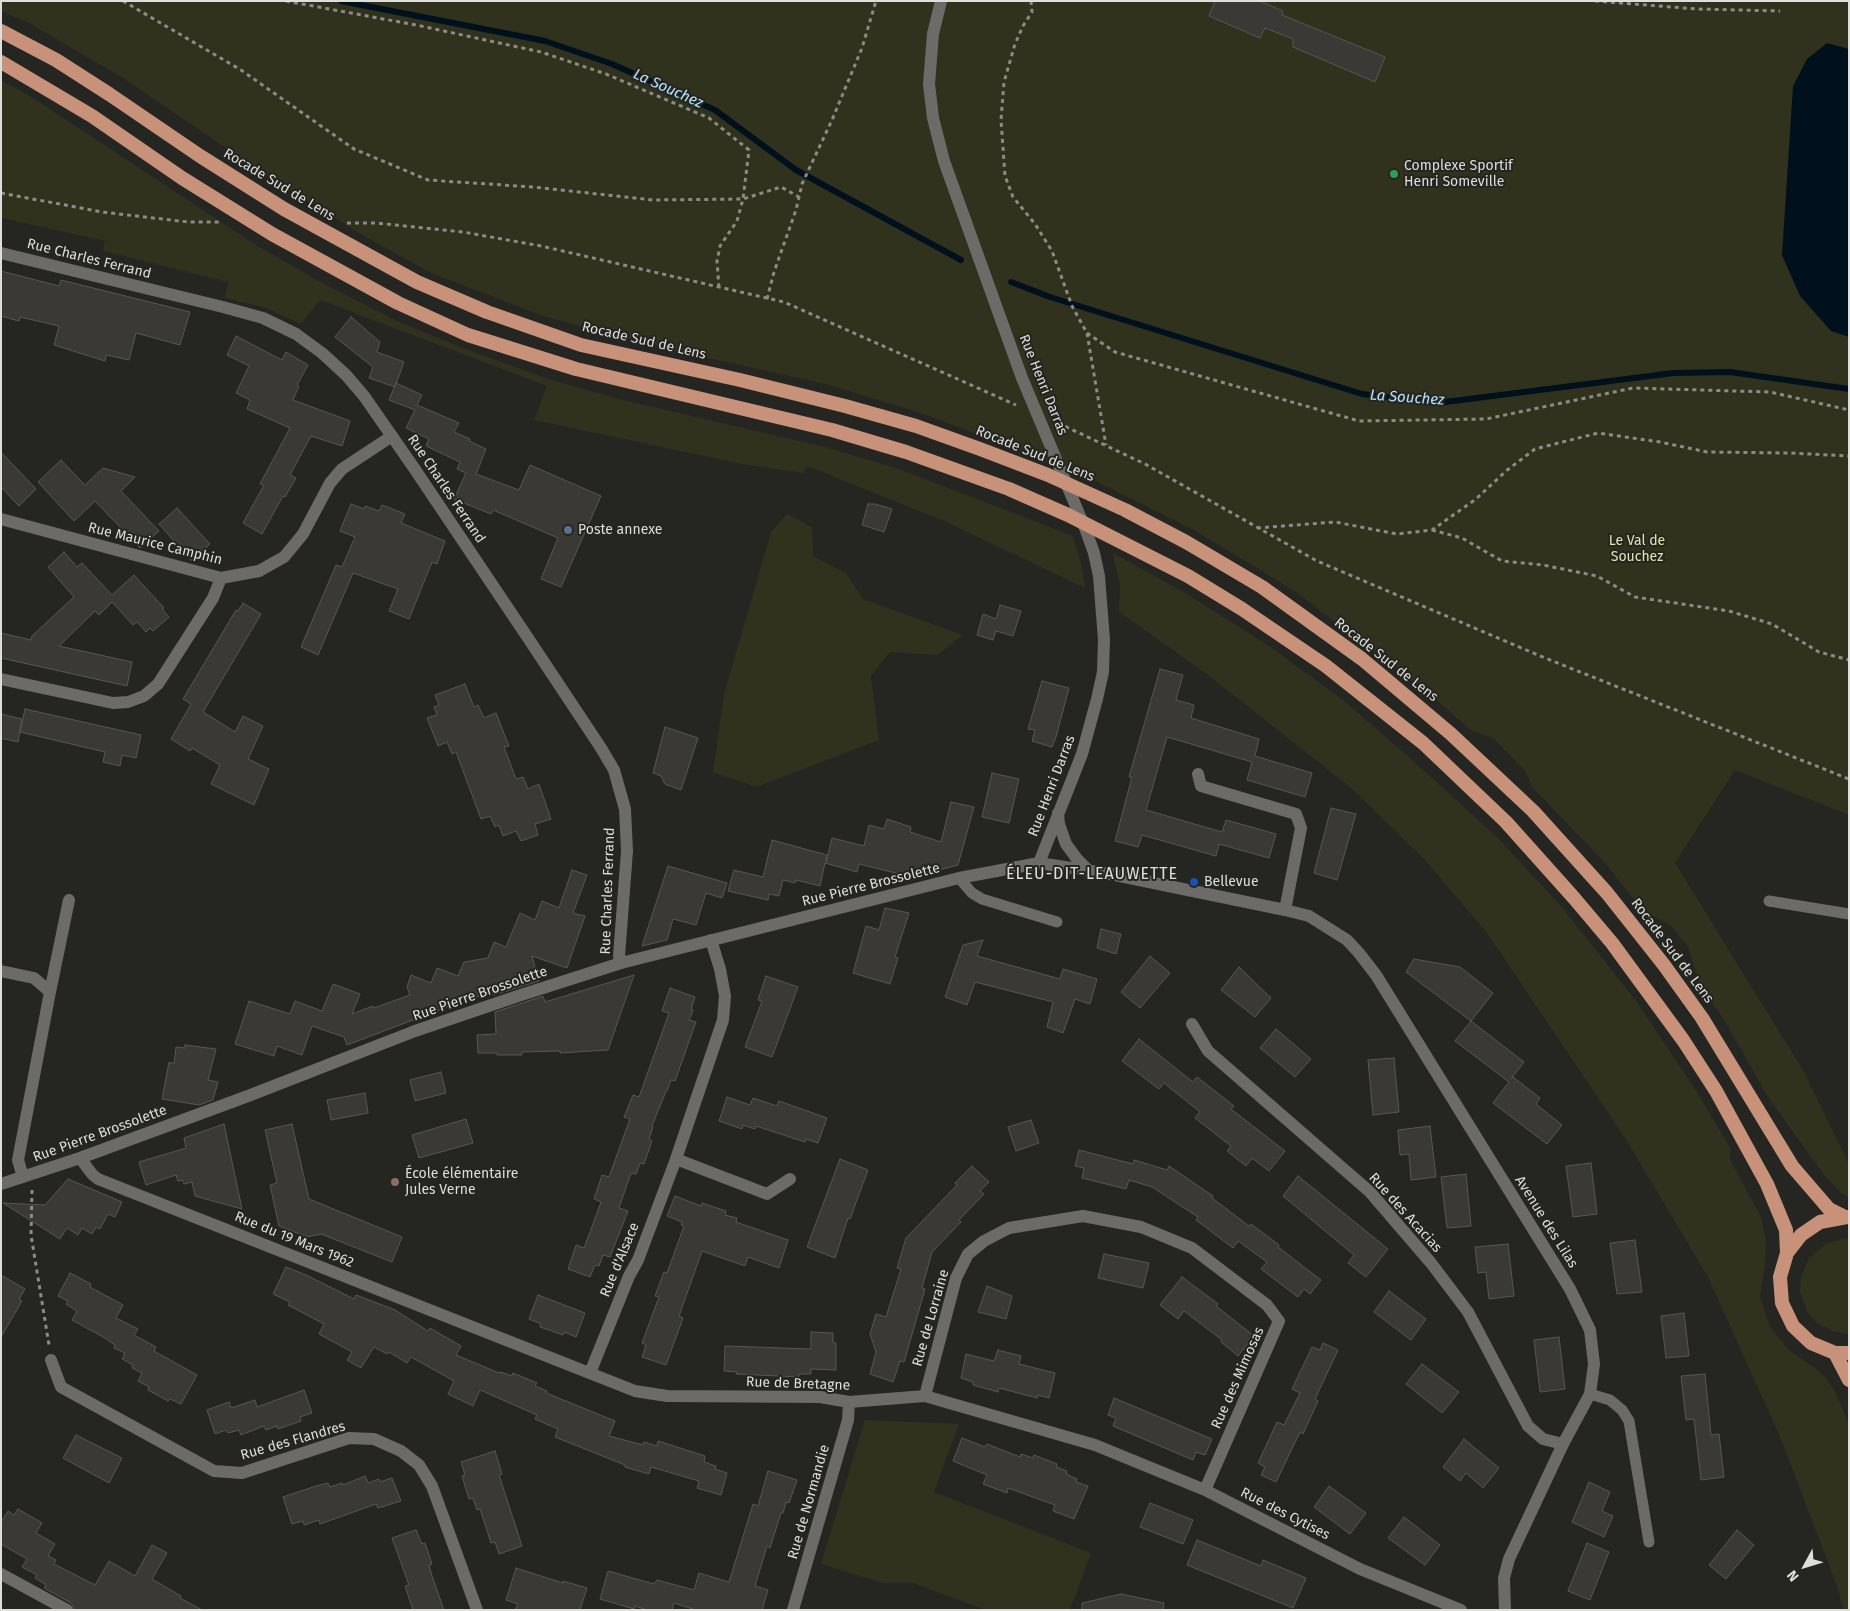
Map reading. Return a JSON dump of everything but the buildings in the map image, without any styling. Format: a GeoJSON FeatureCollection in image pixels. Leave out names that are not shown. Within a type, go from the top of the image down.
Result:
{"type":"FeatureCollection","features":[{"type":"Feature","properties":{"kind":"highway","name":"Rocade Sud de Lens"},"geometry":{"type":"LineString","coordinates":[[1,31],[56,60],[200,156],[284,209],[417,282],[487,312],[582,345],[740,380],[916,426],[1048,475],[1125,510],[1186,542],[1262,587],[1362,659],[1451,734],[1533,811],[1608,893],[1664,965],[1702,1018],[1792,1166],[1828,1210],[1846,1217]]}},
{"type":"Feature","properties":{"kind":"highway"},"geometry":{"type":"LineString","coordinates":[[1,62],[92,116],[182,178],[272,234],[398,303],[468,335],[576,369],[832,430],[915,455],[1009,490],[1068,515],[1188,576],[1242,609],[1326,666],[1423,743],[1506,822],[1612,943],[1683,1040],[1716,1091],[1767,1184],[1786,1230],[1787,1253],[1780,1277],[1782,1303],[1793,1326],[1811,1343],[1842,1353],[1849,1380]]}},
{"type":"Feature","properties":{"kind":"highway"},"geometry":{"type":"LineString","coordinates":[[1787,1253],[1801,1235],[1820,1222],[1846,1217]]}},
{"type":"Feature","properties":{"kind":"street","name":"Rue Henri Darras"},"geometry":{"type":"LineString","coordinates":[[941,1],[933,34],[930,84],[933,118],[944,161],[1022,378],[1094,553],[1099,576],[1102,609],[1103,672],[1082,754],[1039,863]]}},
{"type":"Feature","properties":{"kind":"street","name":"Rue Charles Ferrand"},"geometry":{"type":"LineString","coordinates":[[1,252],[263,318],[296,334],[322,353],[346,375],[364,396],[392,436],[526,634],[614,770],[625,809],[626,850],[619,956],[621,963]]}},
{"type":"Feature","properties":{"kind":"street","name":"Rue Maurice Camphin"},"geometry":{"type":"LineString","coordinates":[[1,519],[221,578],[259,572],[284,557],[303,534],[330,483],[336,476],[350,463],[392,436]]}},
{"type":"Feature","properties":{"kind":"street"},"geometry":{"type":"LineString","coordinates":[[1,679],[113,703],[128,702],[144,696],[158,684],[213,598],[221,578]]}},
{"type":"Feature","properties":{"kind":"street"},"geometry":{"type":"LineString","coordinates":[[1198,774],[1201,786],[1296,814],[1301,828],[1285,910]]}},
{"type":"Feature","properties":{"kind":"street"},"geometry":{"type":"LineString","coordinates":[[1058,814],[1059,824],[1066,844],[1077,859],[1089,870]]}},
{"type":"Feature","properties":{"kind":"street","name":"Rue Pierre Brossolette"},"geometry":{"type":"LineString","coordinates":[[1,1184],[80,1158],[248,1096],[415,1031],[621,963],[959,878],[1039,863],[1089,870]]}},
{"type":"Feature","properties":{"kind":"street","name":"Avenue des Lilas"},"geometry":{"type":"LineString","coordinates":[[1089,870],[1310,916],[1346,940],[1376,975],[1565,1280],[1590,1330],[1594,1364],[1590,1394],[1563,1444],[1509,1559],[1504,1578],[1505,1610]]}},
{"type":"Feature","properties":{"kind":"street"},"geometry":{"type":"LineString","coordinates":[[28,1176],[18,1160],[69,900]]}},
{"type":"Feature","properties":{"kind":"street","name":"Rue d'Alsace"},"geometry":{"type":"LineString","coordinates":[[590,1373],[629,1276],[638,1260],[676,1158],[723,1020],[725,996],[720,969],[711,940]]}},
{"type":"Feature","properties":{"kind":"street"},"geometry":{"type":"LineString","coordinates":[[1,971],[34,978],[50,992]]}},
{"type":"Feature","properties":{"kind":"street","name":"Rue des Acacias"},"geometry":{"type":"LineString","coordinates":[[1192,1024],[1208,1050],[1370,1192],[1431,1263],[1468,1312],[1528,1426],[1543,1439],[1563,1444]]}},
{"type":"Feature","properties":{"kind":"street","name":"Rue du 19 Mars 1962"},"geometry":{"type":"LineString","coordinates":[[80,1158],[98,1179],[504,1338]]}},
{"type":"Feature","properties":{"kind":"street"},"geometry":{"type":"LineString","coordinates":[[676,1158],[767,1194],[790,1179]]}},
{"type":"Feature","properties":{"kind":"street","name":"Rue de Lorraine"},"geometry":{"type":"LineString","coordinates":[[925,1396],[956,1278],[968,1254],[984,1241],[1009,1228],[1083,1216]]}},
{"type":"Feature","properties":{"kind":"street","name":"Rue des Mimosas"},"geometry":{"type":"LineString","coordinates":[[1083,1216],[1141,1227],[1192,1248],[1267,1305],[1279,1321],[1205,1490]]}},
{"type":"Feature","properties":{"kind":"street","name":"Rue de Bretagne"},"geometry":{"type":"LineString","coordinates":[[504,1338],[635,1391],[667,1396],[820,1398],[849,1402],[925,1396],[1095,1445]]}},
{"type":"Feature","properties":{"kind":"street","name":"Rue des Flandres"},"geometry":{"type":"LineString","coordinates":[[51,1360],[60,1387],[214,1471],[242,1473],[349,1438],[374,1438],[401,1451],[419,1465],[432,1486],[477,1610]]}},
{"type":"Feature","properties":{"kind":"street","name":"Rue de Normandie"},"geometry":{"type":"LineString","coordinates":[[793,1610],[848,1420],[849,1402]]}},
{"type":"Feature","properties":{"kind":"street","name":"Rue des Cytises"},"geometry":{"type":"LineString","coordinates":[[1095,1445],[1205,1490],[1360,1569],[1461,1610]]}},
{"type":"Feature","properties":{"kind":"street"},"geometry":{"type":"LineString","coordinates":[[1,1574],[67,1610]]}},
{"type":"Feature","properties":{"kind":"lane","name":"Rue Pierre Brossolette"},"geometry":{"type":"LineString","coordinates":[[959,878],[972,893],[982,899],[1057,922]]}},
{"type":"Feature","properties":{"kind":"lane"},"geometry":{"type":"LineString","coordinates":[[1769,901],[1849,914]]}},
{"type":"Feature","properties":{"kind":"lane"},"geometry":{"type":"LineString","coordinates":[[1590,1394],[1610,1400],[1622,1410],[1629,1421],[1649,1542]]}},
{"type":"Feature","properties":{"kind":"path"},"geometry":{"type":"LineString","coordinates":[[123,1],[241,70],[354,149],[428,180],[533,187],[653,200],[743,199],[781,187],[799,197]]}},
{"type":"Feature","properties":{"kind":"path"},"geometry":{"type":"LineString","coordinates":[[286,1],[416,24],[541,52],[606,74],[709,118],[749,150],[743,199],[737,221],[720,246],[717,261],[719,288]]}},
{"type":"Feature","properties":{"kind":"path"},"geometry":{"type":"LineString","coordinates":[[767,299],[802,184],[832,120],[862,48],[876,1]]}},
{"type":"Feature","properties":{"kind":"path"},"geometry":{"type":"LineString","coordinates":[[1031,1],[1032,12],[1015,44],[1004,82],[1002,140],[1006,176],[1013,197],[1047,241],[1076,315],[1087,333],[1106,445]]}},
{"type":"Feature","properties":{"kind":"path"},"geometry":{"type":"LineString","coordinates":[[1595,1],[1780,11]]}},
{"type":"Feature","properties":{"kind":"path"},"geometry":{"type":"LineString","coordinates":[[1,193],[89,210],[188,222]]}},
{"type":"Feature","properties":{"kind":"path"},"geometry":{"type":"LineString","coordinates":[[376,223],[462,232],[541,246],[784,302],[844,330],[971,384],[1003,401],[1036,413],[1106,445],[1145,464],[1317,561],[1553,662],[1849,778]]}},
{"type":"Feature","properties":{"kind":"path"},"geometry":{"type":"LineString","coordinates":[[1087,333],[1115,352],[1359,421],[1486,420],[1632,388],[1770,392],[1849,410]]}},
{"type":"Feature","properties":{"kind":"path"},"geometry":{"type":"LineString","coordinates":[[1432,530],[1476,499],[1506,470],[1535,449],[1598,433],[1660,442],[1707,452],[1849,456]]}},
{"type":"Feature","properties":{"kind":"path"},"geometry":{"type":"LineString","coordinates":[[1256,528],[1335,522],[1397,534],[1432,530],[1462,538],[1502,560],[1543,565],[1597,576],[1635,597],[1729,611],[1772,624],[1819,652],[1849,660]]}},
{"type":"Feature","properties":{"kind":"path"},"geometry":{"type":"LineString","coordinates":[[28,1176],[31,1235],[51,1360]]}},
{"type":"Feature","properties":{"kind":"green space","name":"Le Val de Souchez"},"geometry":{"type":"Polygon","coordinates":[[[1,1],[1849,1],[1849,815],[1735,770],[1675,863],[1803,1070],[1849,1164],[1849,1197],[1841,1193],[1824,1175],[1768,1097],[1726,1023],[1701,987],[1688,947],[1670,925],[1641,909],[1607,865],[1532,787],[1526,772],[1493,738],[1470,730],[1429,693],[1293,590],[1192,529],[1083,475],[921,413],[825,384],[650,345],[543,316],[431,273],[359,233],[266,175],[123,78],[29,23],[1,11],[1,1]]]}},
{"type":"Feature","properties":{"kind":"green space"},"geometry":{"type":"Polygon","coordinates":[[[1,81],[27,94],[259,247],[330,287],[399,322],[468,350],[552,380],[619,399],[829,448],[899,469],[1073,536],[1081,563],[1085,588],[944,521],[807,466],[803,473],[747,465],[534,420],[547,386],[320,300],[301,324],[266,308],[225,298],[228,282],[103,251],[105,241],[1,218],[1,81]]]}},
{"type":"Feature","properties":{"kind":"green space"},"geometry":{"type":"Polygon","coordinates":[[[787,514],[812,527],[813,556],[846,573],[863,599],[963,635],[937,655],[890,652],[871,676],[879,740],[756,787],[713,772],[724,694],[771,532],[787,514]]]}},
{"type":"Feature","properties":{"kind":"green space"},"geometry":{"type":"Polygon","coordinates":[[[1113,553],[1184,592],[1272,648],[1343,700],[1496,836],[1561,906],[1637,1002],[1697,1092],[1731,1149],[1730,1159],[1761,1217],[1766,1241],[1760,1297],[1770,1327],[1790,1351],[1826,1378],[1835,1391],[1849,1424],[1849,1610],[1843,1610],[1838,1589],[1781,1439],[1708,1277],[1625,1138],[1487,933],[1424,859],[1351,788],[1208,675],[1119,612],[1120,585],[1113,553]]]}},
{"type":"Feature","properties":{"kind":"green space"},"geometry":{"type":"Polygon","coordinates":[[[1849,1239],[1848,1334],[1832,1331],[1817,1323],[1807,1312],[1800,1292],[1801,1276],[1809,1258],[1826,1244],[1849,1239]]]}},
{"type":"Feature","properties":{"kind":"green space"},"geometry":{"type":"Polygon","coordinates":[[[865,1420],[959,1424],[934,1492],[1091,1553],[1070,1610],[986,1610],[913,1583],[883,1583],[821,1564],[865,1420]]]}},
{"type":"Feature","properties":{"kind":"water"},"geometry":{"type":"Polygon","coordinates":[[[1827,43],[1849,49],[1849,337],[1831,331],[1800,296],[1782,255],[1793,86],[1807,59],[1827,43]]]}},
{"type":"Feature","properties":{"kind":"waterway","name":"La Souchez"},"geometry":{"type":"LineString","coordinates":[[341,1],[545,41],[612,64],[715,110],[796,170],[961,260]]}},
{"type":"Feature","properties":{"kind":"waterway","name":"La Souchez"},"geometry":{"type":"LineString","coordinates":[[1011,282],[1050,297],[1362,394],[1438,403],[1673,373],[1730,372],[1849,389]]}},
{"type":"Feature","properties":{"kind":"place","name":"Complexe Sportif Henri Someville"},"geometry":{"type":"Point","coordinates":[1394,174]}},
{"type":"Feature","properties":{"kind":"place","name":"Poste annexe"},"geometry":{"type":"Point","coordinates":[568,530]}},
{"type":"Feature","properties":{"kind":"place","name":"Bellevue"},"geometry":{"type":"Point","coordinates":[1194,882]}},
{"type":"Feature","properties":{"kind":"place","name":"École élémentaire Jules Verne"},"geometry":{"type":"Point","coordinates":[395,1182]}},
{"type":"Feature","properties":{"kind":"district","name":"ÉLEU-DIT-LEAUWETTE"},"geometry":{"type":"Point","coordinates":[1092,875]}}]}
